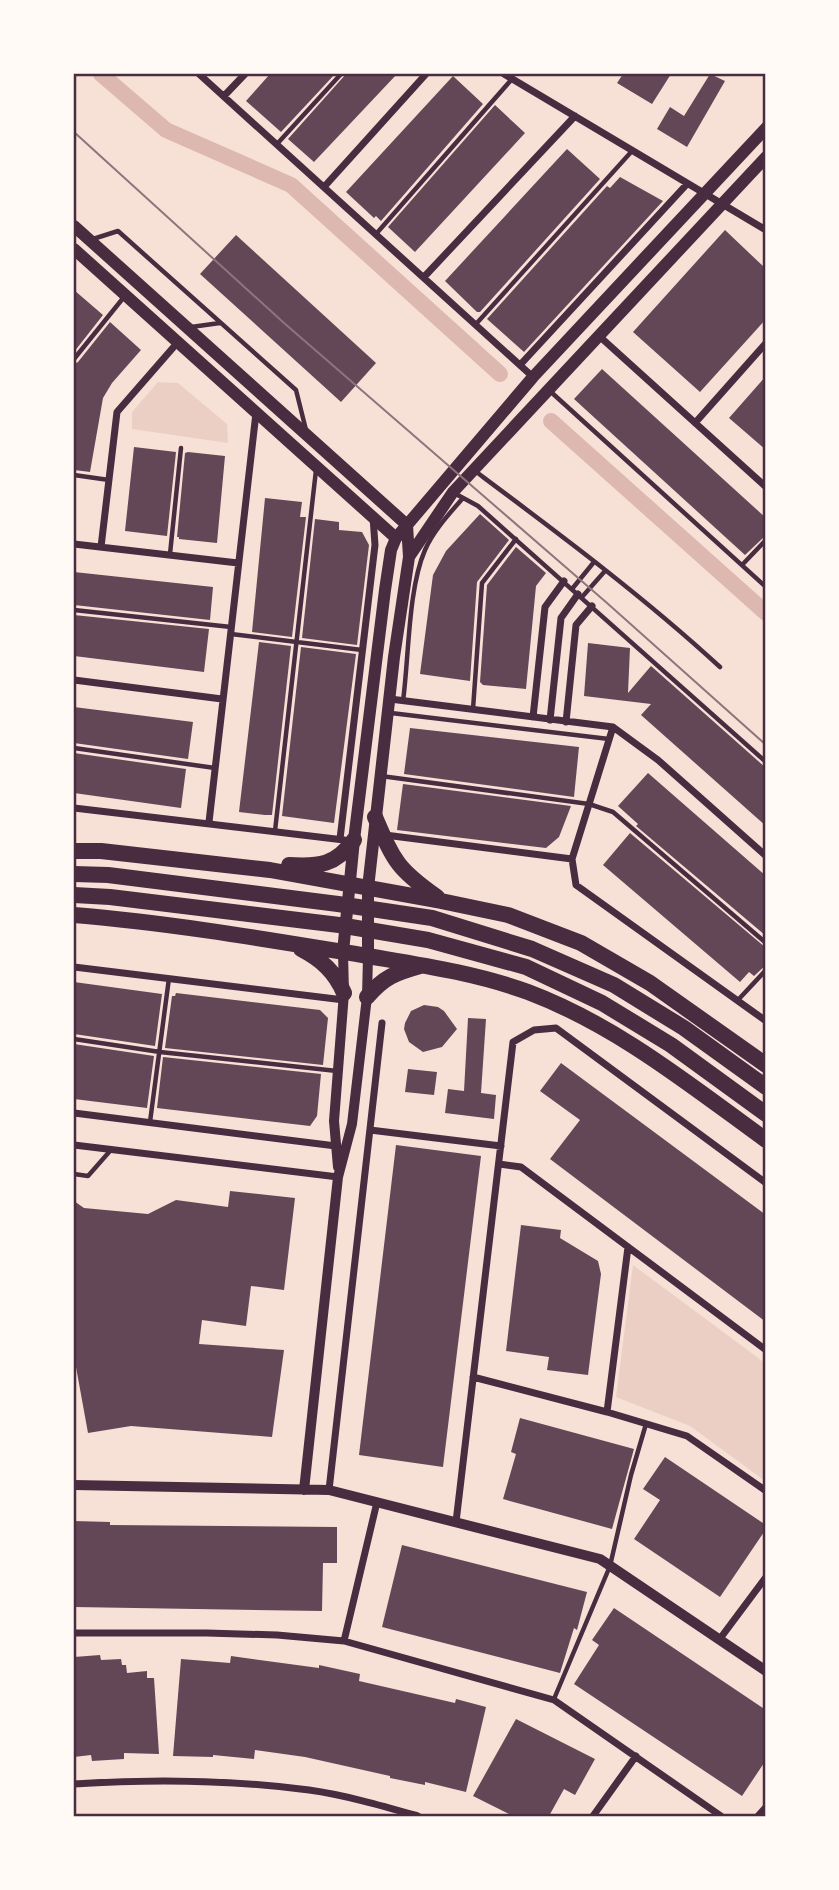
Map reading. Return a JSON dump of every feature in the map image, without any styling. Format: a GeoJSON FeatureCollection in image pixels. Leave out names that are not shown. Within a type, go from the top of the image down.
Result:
{"type":"FeatureCollection","features":[{"type":"Feature","properties":{"kind":"highway"},"geometry":{"type":"LineString","coordinates":[[375,817],[391,855],[402,871],[441,901]]}},
{"type":"Feature","properties":{"kind":"highway"},"geometry":{"type":"LineString","coordinates":[[270,870],[286,865],[309,866],[331,862],[344,854],[347,840]]}},
{"type":"Feature","properties":{"kind":"highway"},"geometry":{"type":"LineString","coordinates":[[74,851],[102,851],[270,870],[508,915],[581,943],[650,983],[765,1065]]}},
{"type":"Feature","properties":{"kind":"highway"},"geometry":{"type":"LineString","coordinates":[[270,870],[293,881],[306,901],[305,924],[291,943]]}},
{"type":"Feature","properties":{"kind":"highway"},"geometry":{"type":"LineString","coordinates":[[74,874],[107,875],[432,918],[533,949],[614,985],[684,1028],[765,1087]]}},
{"type":"Feature","properties":{"kind":"highway"},"geometry":{"type":"LineString","coordinates":[[74,895],[339,925],[428,940],[526,967],[602,1003],[671,1045],[765,1114]]}},
{"type":"Feature","properties":{"kind":"highway"},"geometry":{"type":"LineString","coordinates":[[425,965],[419,949],[419,933],[424,918],[441,901]]}},
{"type":"Feature","properties":{"kind":"highway"},"geometry":{"type":"LineString","coordinates":[[74,915],[117,918],[425,965],[527,992],[596,1024],[652,1057],[765,1140]]}},
{"type":"Feature","properties":{"kind":"highway"},"geometry":{"type":"LineString","coordinates":[[291,943],[316,957],[337,976],[344,997]]}},
{"type":"Feature","properties":{"kind":"highway"},"geometry":{"type":"LineString","coordinates":[[367,997],[380,982],[395,973],[425,965]]}},
{"type":"Feature","properties":{"kind":"main road"},"geometry":{"type":"LineString","coordinates":[[343,952],[349,885],[347,840],[391,550],[533,377],[765,128]]}},
{"type":"Feature","properties":{"kind":"main road"},"geometry":{"type":"LineString","coordinates":[[404,533],[434,517],[458,495],[473,470],[765,157]]}},
{"type":"Feature","properties":{"kind":"main road"},"geometry":{"type":"LineString","coordinates":[[74,226],[307,435],[404,533],[409,557]]}},
{"type":"Feature","properties":{"kind":"main road"},"geometry":{"type":"LineString","coordinates":[[74,251],[373,517],[404,533]]}},
{"type":"Feature","properties":{"kind":"main road"},"geometry":{"type":"LineString","coordinates":[[368,956],[368,888],[380,776],[394,704],[405,573],[409,557],[434,517]]}},
{"type":"Feature","properties":{"kind":"street"},"geometry":{"type":"LineString","coordinates":[[199,74],[533,377]]}},
{"type":"Feature","properties":{"kind":"street"},"geometry":{"type":"LineString","coordinates":[[224,96],[245,74]]}},
{"type":"Feature","properties":{"kind":"street"},"geometry":{"type":"LineString","coordinates":[[324,187],[426,74]]}},
{"type":"Feature","properties":{"kind":"street"},"geometry":{"type":"LineString","coordinates":[[504,74],[765,230]]}},
{"type":"Feature","properties":{"kind":"street"},"geometry":{"type":"LineString","coordinates":[[424,277],[575,116]]}},
{"type":"Feature","properties":{"kind":"street"},"geometry":{"type":"LineString","coordinates":[[520,365],[687,184]]}},
{"type":"Feature","properties":{"kind":"street"},"geometry":{"type":"LineString","coordinates":[[598,335],[765,487]]}},
{"type":"Feature","properties":{"kind":"street"},"geometry":{"type":"LineString","coordinates":[[101,547],[117,412],[178,342]]}},
{"type":"Feature","properties":{"kind":"street"},"geometry":{"type":"LineString","coordinates":[[695,423],[765,343]]}},
{"type":"Feature","properties":{"kind":"street"},"geometry":{"type":"LineString","coordinates":[[209,822],[256,413]]}},
{"type":"Feature","properties":{"kind":"street"},"geometry":{"type":"LineString","coordinates":[[74,808],[347,840],[362,650],[375,545],[373,517]]}},
{"type":"Feature","properties":{"kind":"street"},"geometry":{"type":"LineString","coordinates":[[74,544],[238,563]]}},
{"type":"Feature","properties":{"kind":"street"},"geometry":{"type":"LineString","coordinates":[[533,718],[545,607],[564,581]]}},
{"type":"Feature","properties":{"kind":"street"},"geometry":{"type":"LineString","coordinates":[[550,720],[561,618],[577,593]]}},
{"type":"Feature","properties":{"kind":"street"},"geometry":{"type":"LineString","coordinates":[[566,722],[576,625],[592,606]]}},
{"type":"Feature","properties":{"kind":"street"},"geometry":{"type":"LineString","coordinates":[[74,680],[222,699]]}},
{"type":"Feature","properties":{"kind":"street"},"geometry":{"type":"LineString","coordinates":[[394,704],[473,709],[613,727],[658,760],[765,856]]}},
{"type":"Feature","properties":{"kind":"street"},"geometry":{"type":"LineString","coordinates":[[613,727],[572,859],[576,885],[765,1021]]}},
{"type":"Feature","properties":{"kind":"street"},"geometry":{"type":"LineString","coordinates":[[383,835],[572,859]]}},
{"type":"Feature","properties":{"kind":"street"},"geometry":{"type":"LineString","coordinates":[[338,1177],[334,1121],[344,997],[343,952]]}},
{"type":"Feature","properties":{"kind":"street"},"geometry":{"type":"LineString","coordinates":[[304,1490],[338,1177],[352,1124],[367,997],[368,956]]}},
{"type":"Feature","properties":{"kind":"street"},"geometry":{"type":"LineString","coordinates":[[74,967],[344,997]]}},
{"type":"Feature","properties":{"kind":"street"},"geometry":{"type":"LineString","coordinates":[[329,1490],[382,1023]]}},
{"type":"Feature","properties":{"kind":"street"},"geometry":{"type":"LineString","coordinates":[[456,1522],[513,1042],[534,1030],[556,1028],[765,1183]]}},
{"type":"Feature","properties":{"kind":"street"},"geometry":{"type":"LineString","coordinates":[[74,1114],[336,1146]]}},
{"type":"Feature","properties":{"kind":"street"},"geometry":{"type":"LineString","coordinates":[[370,1130],[501,1146]]}},
{"type":"Feature","properties":{"kind":"street"},"geometry":{"type":"LineString","coordinates":[[74,1145],[338,1177]]}},
{"type":"Feature","properties":{"kind":"street"},"geometry":{"type":"LineString","coordinates":[[499,1164],[521,1167],[765,1350]]}},
{"type":"Feature","properties":{"kind":"street"},"geometry":{"type":"LineString","coordinates":[[607,1412],[628,1247]]}},
{"type":"Feature","properties":{"kind":"street"},"geometry":{"type":"LineString","coordinates":[[473,1377],[687,1436],[765,1491]]}},
{"type":"Feature","properties":{"kind":"street"},"geometry":{"type":"LineString","coordinates":[[74,1485],[329,1490],[600,1559],[765,1671]]}},
{"type":"Feature","properties":{"kind":"street"},"geometry":{"type":"LineString","coordinates":[[344,1641],[377,1502]]}},
{"type":"Feature","properties":{"kind":"street"},"geometry":{"type":"LineString","coordinates":[[719,1640],[765,1577]]}},
{"type":"Feature","properties":{"kind":"street"},"geometry":{"type":"LineString","coordinates":[[74,1633],[235,1634],[344,1641],[554,1700],[721,1816]]}},
{"type":"Feature","properties":{"kind":"street"},"geometry":{"type":"LineString","coordinates":[[593,1816],[636,1756]]}},
{"type":"Feature","properties":{"kind":"street"},"geometry":{"type":"LineString","coordinates":[[74,1784],[119,1781],[311,1790],[418,1816]]}},
{"type":"Feature","properties":{"kind":"street"},"geometry":{"type":"LineString","coordinates":[[758,1816],[765,1807]]}},
{"type":"Feature","properties":{"kind":"lane"},"geometry":{"type":"LineString","coordinates":[[277,144],[341,74]]}},
{"type":"Feature","properties":{"kind":"lane"},"geometry":{"type":"LineString","coordinates":[[376,234],[513,79]]}},
{"type":"Feature","properties":{"kind":"lane"},"geometry":{"type":"LineString","coordinates":[[476,324],[632,150]]}},
{"type":"Feature","properties":{"kind":"lane"},"geometry":{"type":"LineString","coordinates":[[88,240],[118,231],[296,390],[307,435]]}},
{"type":"Feature","properties":{"kind":"lane"},"geometry":{"type":"LineString","coordinates":[[74,359],[125,295]]}},
{"type":"Feature","properties":{"kind":"lane"},"geometry":{"type":"LineString","coordinates":[[187,327],[220,323]]}},
{"type":"Feature","properties":{"kind":"lane"},"geometry":{"type":"LineString","coordinates":[[548,389],[765,587]]}},
{"type":"Feature","properties":{"kind":"lane"},"geometry":{"type":"LineString","coordinates":[[170,555],[181,448]]}},
{"type":"Feature","properties":{"kind":"lane"},"geometry":{"type":"LineString","coordinates":[[275,831],[316,466]]}},
{"type":"Feature","properties":{"kind":"lane"},"geometry":{"type":"LineString","coordinates":[[473,470],[594,562],[720,667]]}},
{"type":"Feature","properties":{"kind":"lane"},"geometry":{"type":"LineString","coordinates":[[74,475],[109,480]]}},
{"type":"Feature","properties":{"kind":"lane"},"geometry":{"type":"LineString","coordinates":[[609,739],[394,704],[417,576],[424,552],[458,495],[478,506],[516,539],[765,762]]}},
{"type":"Feature","properties":{"kind":"lane"},"geometry":{"type":"LineString","coordinates":[[473,709],[482,583],[516,539]]}},
{"type":"Feature","properties":{"kind":"lane"},"geometry":{"type":"LineString","coordinates":[[742,565],[765,540]]}},
{"type":"Feature","properties":{"kind":"lane"},"geometry":{"type":"LineString","coordinates":[[577,593],[594,562]]}},
{"type":"Feature","properties":{"kind":"lane"},"geometry":{"type":"LineString","coordinates":[[577,593],[605,571]]}},
{"type":"Feature","properties":{"kind":"lane"},"geometry":{"type":"LineString","coordinates":[[74,610],[362,650]]}},
{"type":"Feature","properties":{"kind":"lane"},"geometry":{"type":"LineString","coordinates":[[74,748],[215,768]]}},
{"type":"Feature","properties":{"kind":"lane"},"geometry":{"type":"LineString","coordinates":[[380,776],[589,804],[613,813],[765,943]]}},
{"type":"Feature","properties":{"kind":"lane"},"geometry":{"type":"LineString","coordinates":[[738,1000],[765,970]]}},
{"type":"Feature","properties":{"kind":"lane"},"geometry":{"type":"LineString","coordinates":[[150,1122],[169,978]]}},
{"type":"Feature","properties":{"kind":"lane"},"geometry":{"type":"LineString","coordinates":[[74,1039],[160,1052],[337,1071]]}},
{"type":"Feature","properties":{"kind":"lane"},"geometry":{"type":"LineString","coordinates":[[74,1174],[88,1176],[111,1150]]}},
{"type":"Feature","properties":{"kind":"lane"},"geometry":{"type":"LineString","coordinates":[[554,1700],[610,1566],[646,1424]]}},
{"type":"Feature","properties":{"kind":"shaded area"},"geometry":{"type":"Polygon","coordinates":[[[158,382],[178,383],[227,424],[228,443],[132,429],[132,412],[158,382]]]}},
{"type":"Feature","properties":{"kind":"shaded area"},"geometry":{"type":"Polygon","coordinates":[[[633,1265],[765,1363],[765,1481],[690,1426],[616,1397],[633,1265]]]}},
{"type":"Feature","properties":{"kind":"building"},"geometry":{"type":"Polygon","coordinates":[[[270,74],[335,74],[281,132],[246,101],[270,74]]]}},
{"type":"Feature","properties":{"kind":"building"},"geometry":{"type":"Polygon","coordinates":[[[346,74],[397,74],[314,162],[288,139],[346,74]]]}},
{"type":"Feature","properties":{"kind":"building"},"geometry":{"type":"Polygon","coordinates":[[[623,74],[671,74],[652,104],[617,83],[623,74]]]}},
{"type":"Feature","properties":{"kind":"building"},"geometry":{"type":"Polygon","coordinates":[[[710,74],[725,81],[687,147],[657,129],[670,107],[684,116],[710,74]]]}},
{"type":"Feature","properties":{"kind":"building"},"geometry":{"type":"Polygon","coordinates":[[[453,76],[483,104],[381,221],[376,216],[374,218],[346,192],[453,76]]]}},
{"type":"Feature","properties":{"kind":"building"},"geometry":{"type":"Polygon","coordinates":[[[495,105],[525,133],[415,252],[388,227],[495,105]]]}},
{"type":"Feature","properties":{"kind":"building"},"geometry":{"type":"Polygon","coordinates":[[[567,149],[600,179],[480,312],[477,312],[445,281],[567,149]]]}},
{"type":"Feature","properties":{"kind":"building"},"geometry":{"type":"Polygon","coordinates":[[[620,177],[663,201],[524,352],[487,319],[607,186],[610,188],[620,177]]]}},
{"type":"Feature","properties":{"kind":"building"},"geometry":{"type":"Polygon","coordinates":[[[725,230],[766,269],[766,319],[700,392],[633,332],[725,230]]]}},
{"type":"Feature","properties":{"kind":"building"},"geometry":{"type":"Polygon","coordinates":[[[236,235],[376,363],[341,402],[200,274],[236,235]]]}},
{"type":"Feature","properties":{"kind":"building"},"geometry":{"type":"Polygon","coordinates":[[[74,290],[103,315],[74,352],[74,290]]]}},
{"type":"Feature","properties":{"kind":"building"},"geometry":{"type":"Polygon","coordinates":[[[110,322],[141,350],[112,383],[103,398],[90,472],[74,470],[74,364],[110,322]]]}},
{"type":"Feature","properties":{"kind":"building"},"geometry":{"type":"Polygon","coordinates":[[[602,369],[766,518],[766,535],[745,555],[574,399],[602,369]]]}},
{"type":"Feature","properties":{"kind":"building"},"geometry":{"type":"Polygon","coordinates":[[[766,376],[766,450],[729,418],[766,376]]]}},
{"type":"Feature","properties":{"kind":"building"},"geometry":{"type":"Polygon","coordinates":[[[134,447],[176,452],[167,536],[125,531],[134,447]]]}},
{"type":"Feature","properties":{"kind":"building"},"geometry":{"type":"Polygon","coordinates":[[[185,453],[225,456],[217,543],[177,537],[185,453]]]}},
{"type":"Feature","properties":{"kind":"building"},"geometry":{"type":"Polygon","coordinates":[[[265,498],[302,502],[300,517],[306,517],[292,637],[252,632],[265,498]]]}},
{"type":"Feature","properties":{"kind":"building"},"geometry":{"type":"Polygon","coordinates":[[[480,514],[509,540],[477,582],[470,681],[420,674],[433,575],[446,551],[480,514]]]}},
{"type":"Feature","properties":{"kind":"building"},"geometry":{"type":"Polygon","coordinates":[[[315,519],[339,522],[339,530],[362,532],[369,545],[357,645],[302,638],[315,519]]]}},
{"type":"Feature","properties":{"kind":"building"},"geometry":{"type":"Polygon","coordinates":[[[516,547],[546,573],[536,586],[526,689],[483,685],[480,682],[487,585],[516,547]]]}},
{"type":"Feature","properties":{"kind":"building"},"geometry":{"type":"Polygon","coordinates":[[[74,572],[213,587],[210,620],[74,605],[74,572]]]}},
{"type":"Feature","properties":{"kind":"building"},"geometry":{"type":"Polygon","coordinates":[[[74,615],[209,629],[204,672],[74,656],[74,615]]]}},
{"type":"Feature","properties":{"kind":"building"},"geometry":{"type":"Polygon","coordinates":[[[259,642],[291,646],[272,815],[239,812],[259,642]]]}},
{"type":"Feature","properties":{"kind":"building"},"geometry":{"type":"Polygon","coordinates":[[[588,643],[630,648],[628,693],[651,666],[766,768],[766,826],[641,715],[651,704],[584,696],[588,643]]]}},
{"type":"Feature","properties":{"kind":"building"},"geometry":{"type":"Polygon","coordinates":[[[301,647],[356,654],[334,823],[282,816],[301,647]]]}},
{"type":"Feature","properties":{"kind":"building"},"geometry":{"type":"Polygon","coordinates":[[[74,707],[193,722],[188,759],[74,743],[74,707]]]}},
{"type":"Feature","properties":{"kind":"building"},"geometry":{"type":"Polygon","coordinates":[[[410,728],[579,747],[574,797],[404,774],[410,728]]]}},
{"type":"Feature","properties":{"kind":"building"},"geometry":{"type":"Polygon","coordinates":[[[74,753],[186,769],[181,808],[74,793],[74,753]]]}},
{"type":"Feature","properties":{"kind":"building"},"geometry":{"type":"Polygon","coordinates":[[[648,773],[766,876],[766,936],[636,826],[638,824],[618,806],[648,773]]]}},
{"type":"Feature","properties":{"kind":"building"},"geometry":{"type":"Polygon","coordinates":[[[403,784],[571,806],[559,837],[546,848],[397,830],[403,784]]]}},
{"type":"Feature","properties":{"kind":"building"},"geometry":{"type":"Polygon","coordinates":[[[630,833],[766,948],[766,965],[754,976],[749,972],[740,982],[603,865],[630,833]]]}},
{"type":"Feature","properties":{"kind":"building"},"geometry":{"type":"Polygon","coordinates":[[[74,982],[162,994],[155,1046],[74,1034],[74,982]]]}},
{"type":"Feature","properties":{"kind":"building"},"geometry":{"type":"Polygon","coordinates":[[[176,993],[320,1010],[328,1018],[323,1065],[165,1048],[172,996],[176,993]]]}},
{"type":"Feature","properties":{"kind":"building"},"geometry":{"type":"Polygon","coordinates":[[[424,1005],[438,1007],[444,1011],[457,1029],[442,1047],[423,1052],[409,1042],[404,1029],[411,1011],[424,1005]]]}},
{"type":"Feature","properties":{"kind":"building"},"geometry":{"type":"Polygon","coordinates":[[[468,1018],[486,1019],[481,1093],[496,1095],[494,1119],[445,1113],[448,1089],[464,1091],[468,1018]]]}},
{"type":"Feature","properties":{"kind":"building"},"geometry":{"type":"Polygon","coordinates":[[[74,1044],[154,1056],[147,1108],[74,1099],[74,1044]]]}},
{"type":"Feature","properties":{"kind":"building"},"geometry":{"type":"Polygon","coordinates":[[[163,1057],[321,1074],[317,1116],[310,1126],[157,1108],[163,1057]]]}},
{"type":"Feature","properties":{"kind":"building"},"geometry":{"type":"Polygon","coordinates":[[[561,1063],[766,1215],[766,1322],[550,1159],[580,1120],[540,1091],[561,1063]]]}},
{"type":"Feature","properties":{"kind":"building"},"geometry":{"type":"Polygon","coordinates":[[[408,1069],[437,1072],[434,1095],[405,1092],[408,1069]]]}},
{"type":"Feature","properties":{"kind":"building"},"geometry":{"type":"Polygon","coordinates":[[[396,1145],[481,1156],[443,1467],[359,1455],[396,1145]]]}},
{"type":"Feature","properties":{"kind":"building"},"geometry":{"type":"Polygon","coordinates":[[[230,1191],[295,1198],[284,1290],[251,1286],[246,1326],[202,1320],[199,1344],[284,1350],[272,1437],[131,1426],[88,1433],[74,1356],[74,1201],[84,1208],[148,1214],[176,1200],[228,1207],[230,1191]]]}},
{"type":"Feature","properties":{"kind":"building"},"geometry":{"type":"Polygon","coordinates":[[[521,1225],[561,1230],[560,1238],[598,1261],[601,1274],[588,1375],[547,1370],[549,1357],[506,1351],[521,1225]]]}},
{"type":"Feature","properties":{"kind":"building"},"geometry":{"type":"Polygon","coordinates":[[[520,1418],[634,1449],[612,1529],[503,1499],[516,1454],[511,1452],[520,1418]]]}},
{"type":"Feature","properties":{"kind":"building"},"geometry":{"type":"Polygon","coordinates":[[[665,1457],[766,1525],[766,1529],[720,1597],[634,1539],[660,1500],[643,1489],[665,1457]]]}},
{"type":"Feature","properties":{"kind":"building"},"geometry":{"type":"Polygon","coordinates":[[[74,1521],[110,1522],[110,1525],[337,1527],[337,1563],[323,1563],[322,1611],[74,1607],[74,1521]]]}},
{"type":"Feature","properties":{"kind":"building"},"geometry":{"type":"Polygon","coordinates":[[[402,1545],[587,1592],[577,1630],[574,1628],[560,1673],[382,1627],[402,1545]]]}},
{"type":"Feature","properties":{"kind":"building"},"geometry":{"type":"Polygon","coordinates":[[[614,1608],[766,1710],[766,1760],[742,1796],[574,1684],[599,1645],[592,1640],[614,1608]]]}},
{"type":"Feature","properties":{"kind":"building"},"geometry":{"type":"Polygon","coordinates":[[[100,1655],[101,1660],[121,1659],[122,1665],[126,1665],[127,1673],[147,1671],[147,1678],[154,1678],[159,1754],[124,1753],[124,1759],[92,1761],[91,1755],[74,1757],[74,1657],[100,1655]]]}},
{"type":"Feature","properties":{"kind":"building"},"geometry":{"type":"Polygon","coordinates":[[[231,1656],[319,1668],[319,1665],[360,1674],[359,1681],[455,1703],[456,1699],[486,1707],[466,1792],[425,1782],[425,1785],[390,1778],[305,1757],[255,1750],[254,1759],[213,1755],[173,1756],[181,1659],[230,1663],[231,1656]]]}},
{"type":"Feature","properties":{"kind":"building"},"geometry":{"type":"Polygon","coordinates":[[[516,1719],[595,1759],[575,1795],[564,1789],[549,1816],[513,1816],[473,1796],[516,1719]]]}},
{"type":"Feature","properties":{"kind":"waterway"},"geometry":{"type":"LineString","coordinates":[[101,74],[166,130],[291,185],[500,374]]}},
{"type":"Feature","properties":{"kind":"waterway"},"geometry":{"type":"LineString","coordinates":[[551,421],[766,613]]}},
{"type":"Feature","properties":{"kind":"tram line"},"geometry":{"type":"LineString","coordinates":[[74,132],[284,323],[607,603],[766,745]]}}]}
